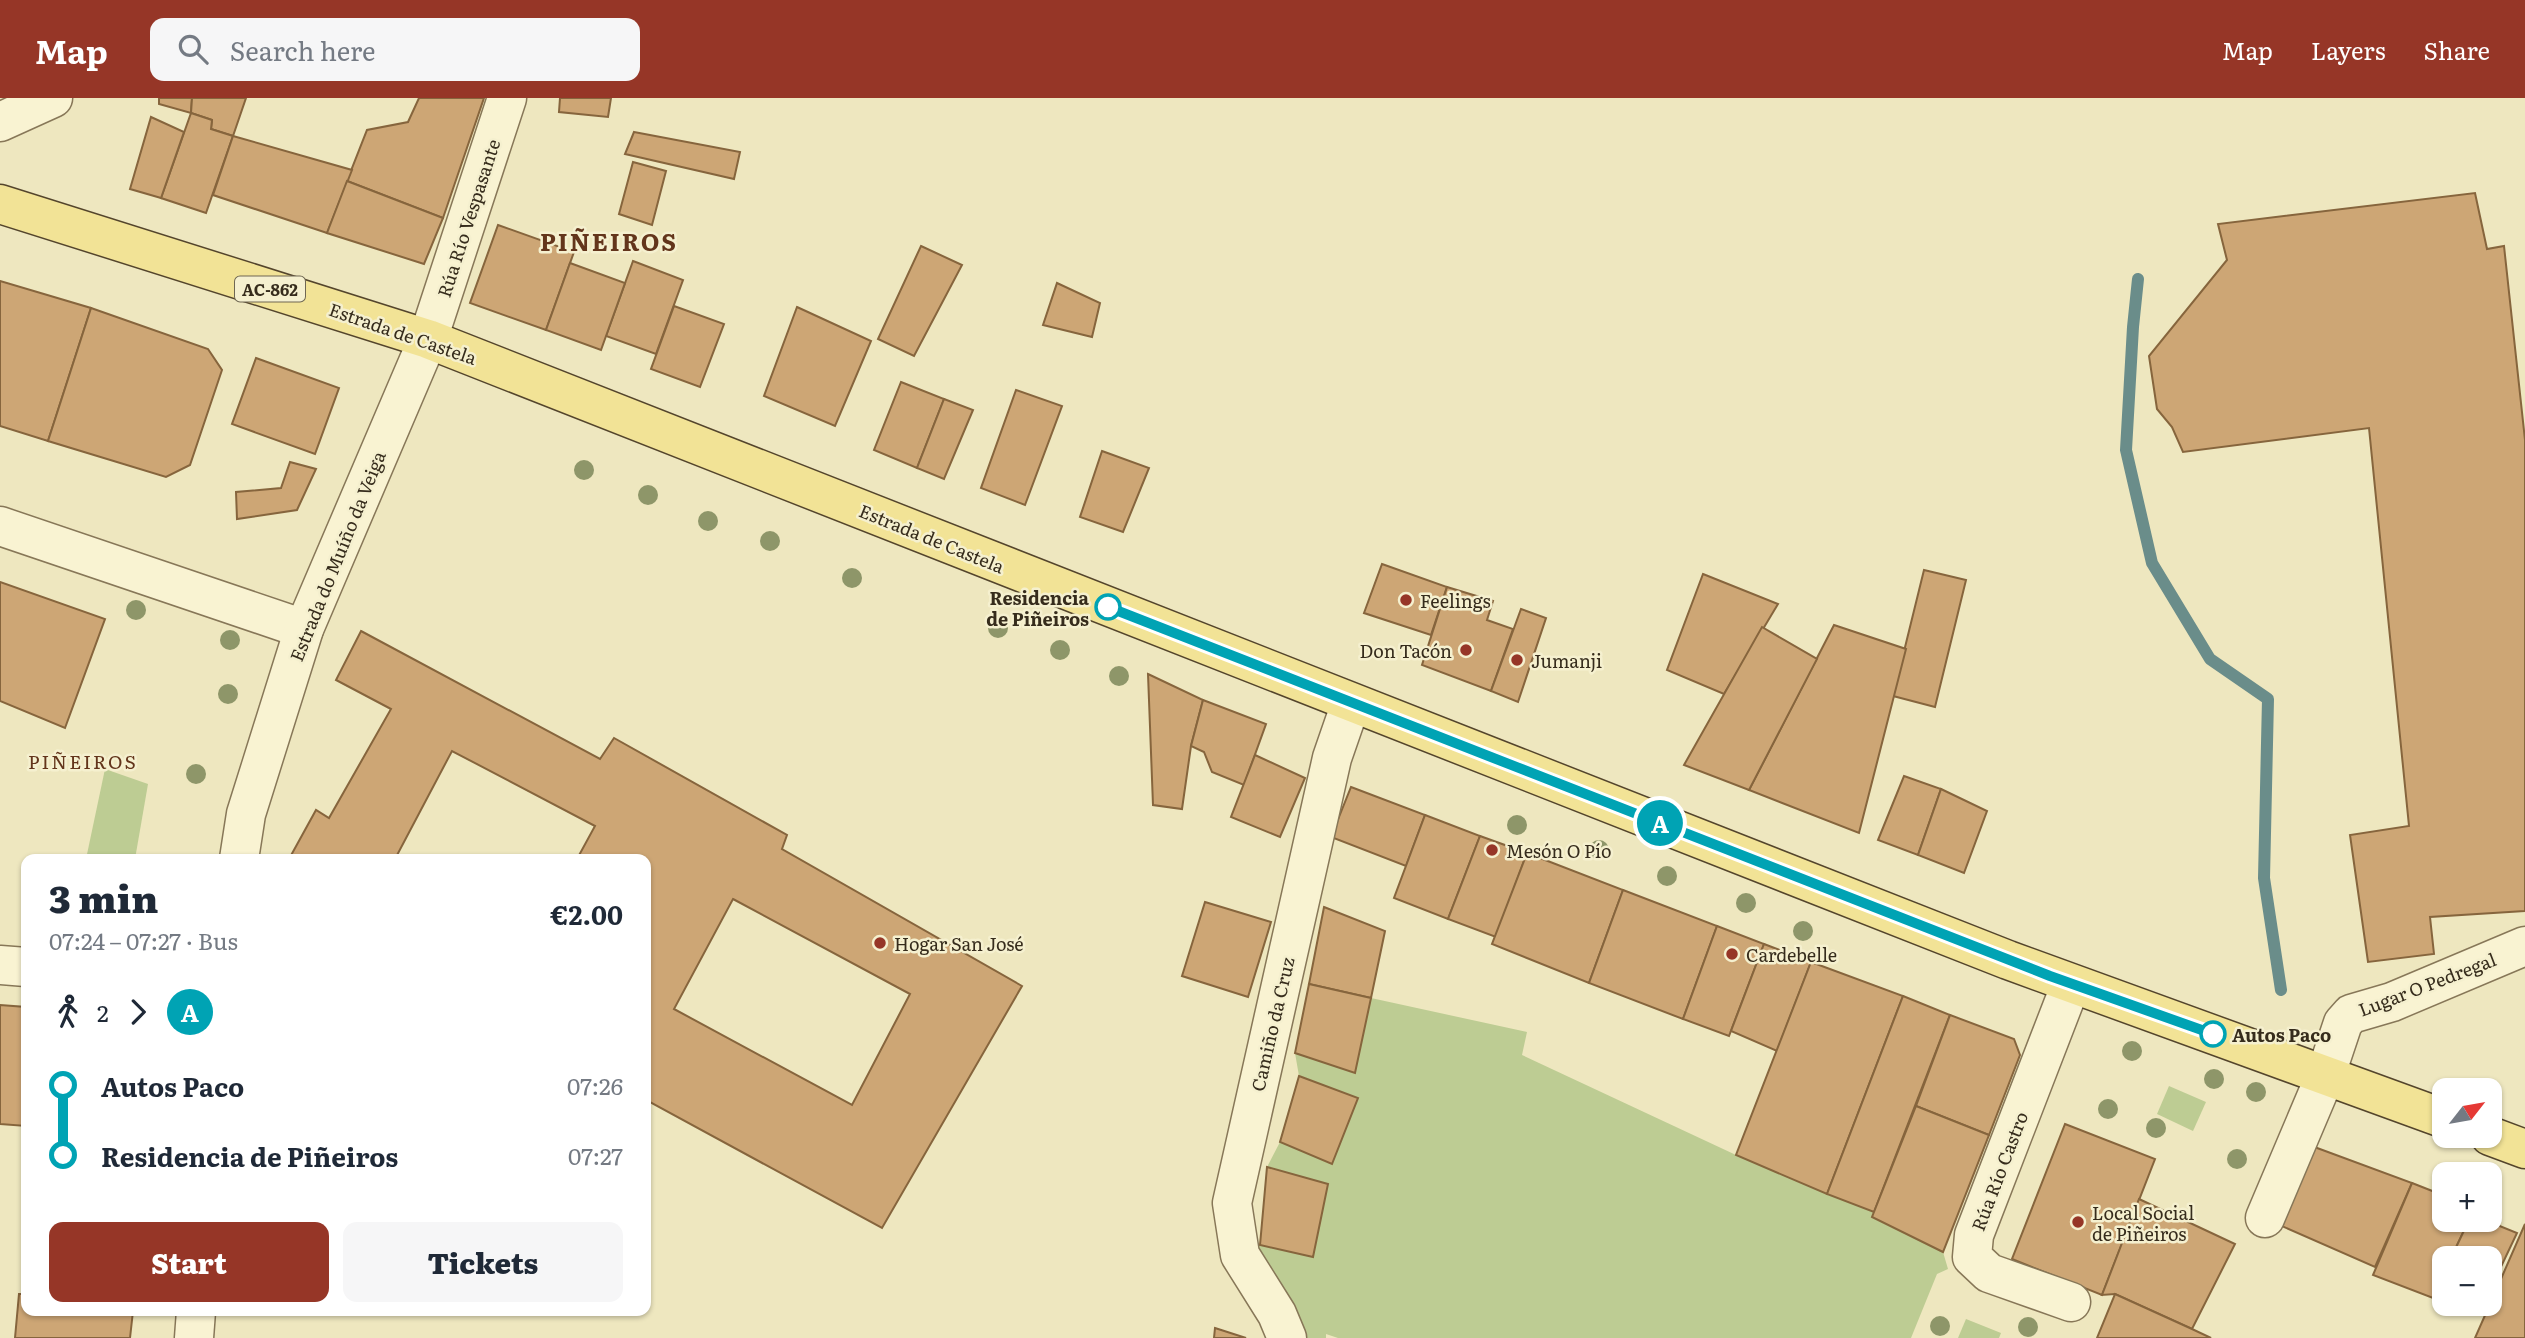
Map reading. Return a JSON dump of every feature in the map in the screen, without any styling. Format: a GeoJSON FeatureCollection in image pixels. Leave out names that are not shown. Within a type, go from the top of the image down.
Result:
{"type":"FeatureCollection","features":[{"type":"Feature","properties":{"kind":"main road","name":"Estrada de Castela"},"geometry":{"type":"LineString","coordinates":[[0,204],[428,338],[2071,984],[2432,1114]]}},
{"type":"Feature","properties":{"kind":"main road"},"geometry":{"type":"LineString","coordinates":[[2502,1140],[2525,1149]]}},
{"type":"Feature","properties":{"kind":"street"},"geometry":{"type":"LineString","coordinates":[[0,122],[53,98]]}},
{"type":"Feature","properties":{"kind":"street","name":"Rúa Río Vespasante"},"geometry":{"type":"LineString","coordinates":[[428,338],[507,98]]}},
{"type":"Feature","properties":{"kind":"street","name":"Estrada do Muíño da Veiga"},"geometry":{"type":"LineString","coordinates":[[240,854],[246,814],[303,629],[428,338]]}},
{"type":"Feature","properties":{"kind":"street"},"geometry":{"type":"LineString","coordinates":[[0,526],[303,629]]}},
{"type":"Feature","properties":{"kind":"street","name":"Camiño da Cruz"},"geometry":{"type":"LineString","coordinates":[[1287,1338],[1278,1314],[1240,1255],[1233,1203],[1332,758],[1351,703]]}},
{"type":"Feature","properties":{"kind":"street","name":"Lugar O Pedregal"},"geometry":{"type":"LineString","coordinates":[[2265,1218],[2326,1074],[2343,1023],[2351,1014],[2392,1002],[2525,946]]}},
{"type":"Feature","properties":{"kind":"street"},"geometry":{"type":"LineString","coordinates":[[0,965],[21,967]]}},
{"type":"Feature","properties":{"kind":"street","name":"Rúa Río Castro"},"geometry":{"type":"LineString","coordinates":[[2071,984],[1974,1235],[1972,1257],[1989,1273],[2071,1302]]}},
{"type":"Feature","properties":{"kind":"street"},"geometry":{"type":"LineString","coordinates":[[194,1338],[196,1316]]}},
{"type":"Feature","properties":{"kind":"green space"},"geometry":{"type":"Polygon","coordinates":[[[105,769],[148,784],[136,854],[87,854],[105,769]]]}},
{"type":"Feature","properties":{"kind":"green space"},"geometry":{"type":"Polygon","coordinates":[[[1371,998],[1527,1032],[1522,1055],[1736,1155],[1874,1212],[1943,1252],[1948,1269],[1937,1274],[1911,1338],[1338,1338],[1326,1334],[1326,1338],[1298,1338],[1250,1238],[1260,1245],[1313,1257],[1328,1184],[1267,1167],[1280,1142],[1332,1163],[1358,1098],[1299,1076],[1295,1053],[1355,1073],[1371,998]]]}},
{"type":"Feature","properties":{"kind":"green space"},"geometry":{"type":"Polygon","coordinates":[[[2169,1086],[2206,1102],[2193,1131],[2157,1114],[2169,1086]]]}},
{"type":"Feature","properties":{"kind":"green space"},"geometry":{"type":"Polygon","coordinates":[[[1966,1319],[2001,1333],[1999,1338],[1958,1338],[1966,1319]]]}},
{"type":"Feature","properties":{"kind":"building"},"geometry":{"type":"Polygon","coordinates":[[[159,98],[192,98],[191,113],[159,104],[159,98]]]}},
{"type":"Feature","properties":{"kind":"building"},"geometry":{"type":"Polygon","coordinates":[[[192,98],[246,98],[233,136],[211,129],[212,120],[191,113],[192,98]]]}},
{"type":"Feature","properties":{"kind":"building"},"geometry":{"type":"Polygon","coordinates":[[[419,98],[484,98],[443,218],[347,181],[367,130],[408,122],[419,98]]]}},
{"type":"Feature","properties":{"kind":"building"},"geometry":{"type":"Polygon","coordinates":[[[560,98],[611,98],[608,117],[559,112],[560,98]]]}},
{"type":"Feature","properties":{"kind":"building"},"geometry":{"type":"Polygon","coordinates":[[[191,113],[212,120],[211,129],[233,136],[206,213],[161,198],[191,113]]]}},
{"type":"Feature","properties":{"kind":"building"},"geometry":{"type":"Polygon","coordinates":[[[151,117],[184,132],[161,198],[130,189],[151,117]]]}},
{"type":"Feature","properties":{"kind":"building"},"geometry":{"type":"Polygon","coordinates":[[[634,132],[740,152],[734,179],[625,154],[634,132]]]}},
{"type":"Feature","properties":{"kind":"building"},"geometry":{"type":"Polygon","coordinates":[[[233,136],[352,170],[327,233],[213,195],[233,136]]]}},
{"type":"Feature","properties":{"kind":"building"},"geometry":{"type":"Polygon","coordinates":[[[633,162],[666,171],[652,225],[619,214],[633,162]]]}},
{"type":"Feature","properties":{"kind":"building"},"geometry":{"type":"Polygon","coordinates":[[[347,181],[443,218],[424,264],[327,233],[347,181]]]}},
{"type":"Feature","properties":{"kind":"building"},"geometry":{"type":"Polygon","coordinates":[[[2475,193],[2487,249],[2504,246],[2525,440],[2525,911],[2430,917],[2434,954],[2368,962],[2350,835],[2409,826],[2369,428],[2183,452],[2172,427],[2157,409],[2149,356],[2227,260],[2218,224],[2475,193]]]}},
{"type":"Feature","properties":{"kind":"building"},"geometry":{"type":"Polygon","coordinates":[[[498,225],[574,252],[546,330],[470,303],[498,225]]]}},
{"type":"Feature","properties":{"kind":"building"},"geometry":{"type":"Polygon","coordinates":[[[921,246],[962,265],[914,356],[878,339],[921,246]]]}},
{"type":"Feature","properties":{"kind":"building"},"geometry":{"type":"Polygon","coordinates":[[[633,261],[683,280],[656,354],[606,336],[633,261]]]}},
{"type":"Feature","properties":{"kind":"building"},"geometry":{"type":"Polygon","coordinates":[[[570,263],[625,283],[601,350],[546,330],[570,263]]]}},
{"type":"Feature","properties":{"kind":"building"},"geometry":{"type":"Polygon","coordinates":[[[0,281],[91,308],[48,441],[0,426],[0,281]]]}},
{"type":"Feature","properties":{"kind":"building"},"geometry":{"type":"Polygon","coordinates":[[[1057,283],[1100,303],[1092,337],[1043,325],[1057,283]]]}},
{"type":"Feature","properties":{"kind":"building"},"geometry":{"type":"Polygon","coordinates":[[[674,306],[724,324],[700,387],[651,369],[674,306]]]}},
{"type":"Feature","properties":{"kind":"building"},"geometry":{"type":"Polygon","coordinates":[[[797,307],[871,341],[835,426],[764,396],[797,307]]]}},
{"type":"Feature","properties":{"kind":"building"},"geometry":{"type":"Polygon","coordinates":[[[91,308],[208,349],[222,370],[190,465],[166,477],[48,441],[91,308]]]}},
{"type":"Feature","properties":{"kind":"building"},"geometry":{"type":"Polygon","coordinates":[[[256,358],[339,388],[315,454],[232,424],[256,358]]]}},
{"type":"Feature","properties":{"kind":"building"},"geometry":{"type":"Polygon","coordinates":[[[901,382],[944,399],[917,468],[874,450],[901,382]]]}},
{"type":"Feature","properties":{"kind":"building"},"geometry":{"type":"Polygon","coordinates":[[[1016,390],[1062,406],[1025,505],[981,488],[1016,390]]]}},
{"type":"Feature","properties":{"kind":"building"},"geometry":{"type":"Polygon","coordinates":[[[944,399],[973,410],[944,479],[917,468],[944,399]]]}},
{"type":"Feature","properties":{"kind":"building"},"geometry":{"type":"Polygon","coordinates":[[[1102,451],[1149,468],[1123,532],[1080,517],[1102,451]]]}},
{"type":"Feature","properties":{"kind":"building"},"geometry":{"type":"Polygon","coordinates":[[[290,462],[316,469],[297,510],[237,519],[236,492],[281,488],[290,462]]]}},
{"type":"Feature","properties":{"kind":"building","name":"Feelings"},"geometry":{"type":"Polygon","coordinates":[[[1382,564],[1447,587],[1431,635],[1364,613],[1382,564]]]}},
{"type":"Feature","properties":{"kind":"building"},"geometry":{"type":"Polygon","coordinates":[[[1924,570],[1966,580],[1935,707],[1893,696],[1924,570]]]}},
{"type":"Feature","properties":{"kind":"building"},"geometry":{"type":"Polygon","coordinates":[[[1703,574],[1778,604],[1724,694],[1667,670],[1703,574]]]}},
{"type":"Feature","properties":{"kind":"building"},"geometry":{"type":"Polygon","coordinates":[[[0,582],[105,619],[65,728],[0,701],[0,582]]]}},
{"type":"Feature","properties":{"kind":"building","name":"Don Tacón"},"geometry":{"type":"Polygon","coordinates":[[[1447,587],[1493,601],[1487,620],[1513,629],[1491,691],[1422,665],[1447,587]]]}},
{"type":"Feature","properties":{"kind":"building","name":"Jumanji"},"geometry":{"type":"Polygon","coordinates":[[[1521,609],[1546,618],[1518,702],[1491,691],[1521,609]]]}},
{"type":"Feature","properties":{"kind":"building"},"geometry":{"type":"Polygon","coordinates":[[[1834,625],[1906,649],[1859,833],[1749,790],[1834,625]]]}},
{"type":"Feature","properties":{"kind":"building"},"geometry":{"type":"Polygon","coordinates":[[[1762,627],[1817,659],[1749,790],[1684,765],[1762,627]]]}},
{"type":"Feature","properties":{"kind":"building","name":"Hogar San José"},"geometry":{"type":"Polygon","coordinates":[[[361,631],[600,759],[614,738],[787,835],[782,849],[1022,986],[882,1228],[651,1103],[651,854],[580,854],[595,826],[452,751],[398,854],[292,854],[316,810],[329,818],[391,709],[336,680],[361,631]],[[733,899],[674,1009],[852,1105],[910,994],[733,899]]]}},
{"type":"Feature","properties":{"kind":"building"},"geometry":{"type":"Polygon","coordinates":[[[1148,674],[1203,700],[1191,746],[1182,809],[1153,805],[1148,674]]]}},
{"type":"Feature","properties":{"kind":"building"},"geometry":{"type":"Polygon","coordinates":[[[1203,700],[1266,724],[1244,785],[1212,772],[1204,752],[1191,746],[1203,700]]]}},
{"type":"Feature","properties":{"kind":"building"},"geometry":{"type":"Polygon","coordinates":[[[1255,755],[1305,778],[1280,837],[1231,817],[1255,755]]]}},
{"type":"Feature","properties":{"kind":"building"},"geometry":{"type":"Polygon","coordinates":[[[1904,776],[1941,789],[1918,855],[1878,840],[1904,776]]]}},
{"type":"Feature","properties":{"kind":"building"},"geometry":{"type":"Polygon","coordinates":[[[1351,787],[1425,815],[1406,866],[1331,837],[1351,787]]]}},
{"type":"Feature","properties":{"kind":"building"},"geometry":{"type":"Polygon","coordinates":[[[1941,789],[1987,811],[1964,873],[1918,855],[1941,789]]]}},
{"type":"Feature","properties":{"kind":"building"},"geometry":{"type":"Polygon","coordinates":[[[1425,815],[1480,836],[1448,919],[1394,898],[1425,815]]]}},
{"type":"Feature","properties":{"kind":"building"},"geometry":{"type":"Polygon","coordinates":[[[1480,836],[1527,853],[1496,937],[1448,919],[1480,836]]]}},
{"type":"Feature","properties":{"kind":"building"},"geometry":{"type":"Polygon","coordinates":[[[1527,853],[1623,890],[1589,983],[1492,944],[1527,853]]]}},
{"type":"Feature","properties":{"kind":"building"},"geometry":{"type":"Polygon","coordinates":[[[1623,890],[1717,926],[1683,1019],[1589,983],[1623,890]]]}},
{"type":"Feature","properties":{"kind":"building"},"geometry":{"type":"Polygon","coordinates":[[[1205,902],[1271,922],[1248,997],[1182,976],[1205,902]]]}},
{"type":"Feature","properties":{"kind":"building"},"geometry":{"type":"Polygon","coordinates":[[[1324,907],[1385,931],[1371,998],[1309,984],[1324,907]]]}},
{"type":"Feature","properties":{"kind":"building"},"geometry":{"type":"Polygon","coordinates":[[[1717,926],[1764,944],[1729,1036],[1683,1019],[1717,926]]]}},
{"type":"Feature","properties":{"kind":"building"},"geometry":{"type":"Polygon","coordinates":[[[1764,944],[1811,962],[1777,1051],[1731,1031],[1764,944]]]}},
{"type":"Feature","properties":{"kind":"building"},"geometry":{"type":"Polygon","coordinates":[[[1811,962],[1903,996],[1827,1194],[1736,1155],[1811,962]]]}},
{"type":"Feature","properties":{"kind":"building"},"geometry":{"type":"Polygon","coordinates":[[[1309,984],[1371,998],[1355,1073],[1295,1053],[1309,984]]]}},
{"type":"Feature","properties":{"kind":"building"},"geometry":{"type":"Polygon","coordinates":[[[1903,996],[1950,1015],[1874,1212],[1827,1194],[1903,996]]]}},
{"type":"Feature","properties":{"kind":"building"},"geometry":{"type":"Polygon","coordinates":[[[0,1005],[21,1007],[21,1126],[0,1124],[0,1005]]]}},
{"type":"Feature","properties":{"kind":"building"},"geometry":{"type":"Polygon","coordinates":[[[1950,1015],[2014,1039],[2020,1055],[1989,1135],[1916,1106],[1950,1015]]]}},
{"type":"Feature","properties":{"kind":"building"},"geometry":{"type":"Polygon","coordinates":[[[1299,1076],[1358,1098],[1332,1164],[1280,1142],[1299,1076]]]}},
{"type":"Feature","properties":{"kind":"building"},"geometry":{"type":"Polygon","coordinates":[[[1916,1106],[1989,1135],[1943,1252],[1872,1217],[1916,1106]]]}},
{"type":"Feature","properties":{"kind":"building","name":"Local Social de Piñeiros"},"geometry":{"type":"Polygon","coordinates":[[[2065,1124],[2155,1159],[2102,1295],[2012,1259],[2065,1124]]]}},
{"type":"Feature","properties":{"kind":"building"},"geometry":{"type":"Polygon","coordinates":[[[2309,1145],[2412,1183],[2375,1267],[2275,1223],[2309,1145]]]}},
{"type":"Feature","properties":{"kind":"building"},"geometry":{"type":"Polygon","coordinates":[[[1267,1167],[1328,1184],[1313,1257],[1260,1245],[1267,1167]]]}},
{"type":"Feature","properties":{"kind":"building"},"geometry":{"type":"Polygon","coordinates":[[[2412,1183],[2432,1191],[2432,1232],[2463,1232],[2457,1246],[2432,1246],[2432,1298],[2373,1275],[2412,1183]]]}},
{"type":"Feature","properties":{"kind":"building"},"geometry":{"type":"Polygon","coordinates":[[[2139,1199],[2235,1244],[2192,1329],[2115,1294],[2102,1295],[2139,1199]]]}},
{"type":"Feature","properties":{"kind":"building"},"geometry":{"type":"Polygon","coordinates":[[[2525,1224],[2525,1338],[2475,1338],[2485,1316],[2502,1316],[2502,1277],[2525,1224]]]}},
{"type":"Feature","properties":{"kind":"building"},"geometry":{"type":"Polygon","coordinates":[[[2502,1227],[2517,1233],[2502,1265],[2502,1246],[2457,1246],[2463,1232],[2502,1232],[2502,1227]]]}},
{"type":"Feature","properties":{"kind":"building"},"geometry":{"type":"Polygon","coordinates":[[[19,1294],[21,1316],[132,1316],[130,1338],[15,1338],[19,1294]]]}},
{"type":"Feature","properties":{"kind":"building"},"geometry":{"type":"Polygon","coordinates":[[[2115,1294],[2192,1329],[2211,1338],[2097,1338],[2115,1294]]]}},
{"type":"Feature","properties":{"kind":"building"},"geometry":{"type":"Polygon","coordinates":[[[1215,1328],[1246,1338],[1214,1338],[1215,1328]]]}},
{"type":"Feature","properties":{"kind":"waterway"},"geometry":{"type":"LineString","coordinates":[[2138,279],[2126,450],[2152,563],[2210,659],[2268,699],[2264,878],[2281,990]]}},
{"type":"Feature","properties":{"kind":"bus line","name":"A"},"geometry":{"type":"LineString","coordinates":[[1108,607],[2050,976],[2213,1034]]}},
{"type":"Feature","properties":{"kind":"place","name":"Feelings"},"geometry":{"type":"Point","coordinates":[1406,600]}},
{"type":"Feature","properties":{"kind":"place","name":"Residencia de Piñeiros"},"geometry":{"type":"Point","coordinates":[1108,607]}},
{"type":"Feature","properties":{"kind":"place","name":"Don Tacón"},"geometry":{"type":"Point","coordinates":[1466,650]}},
{"type":"Feature","properties":{"kind":"place","name":"Jumanji"},"geometry":{"type":"Point","coordinates":[1517,660]}},
{"type":"Feature","properties":{"kind":"place","name":"Mesón O Pío"},"geometry":{"type":"Point","coordinates":[1492,850]}},
{"type":"Feature","properties":{"kind":"place","name":"Hogar San José"},"geometry":{"type":"Point","coordinates":[880,943]}},
{"type":"Feature","properties":{"kind":"place","name":"Cardebelle"},"geometry":{"type":"Point","coordinates":[1732,954]}},
{"type":"Feature","properties":{"kind":"place","name":"Autos Paco"},"geometry":{"type":"Point","coordinates":[2213,1034]}},
{"type":"Feature","properties":{"kind":"place","name":"Local Social de Piñeiros"},"geometry":{"type":"Point","coordinates":[2078,1222]}},
{"type":"Feature","properties":{"kind":"district","name":"PIÑEIROS"},"geometry":{"type":"Point","coordinates":[609,240]}},
{"type":"Feature","properties":{"kind":"district","name":"PIÑEIROS"},"geometry":{"type":"Point","coordinates":[83,761]}}]}
